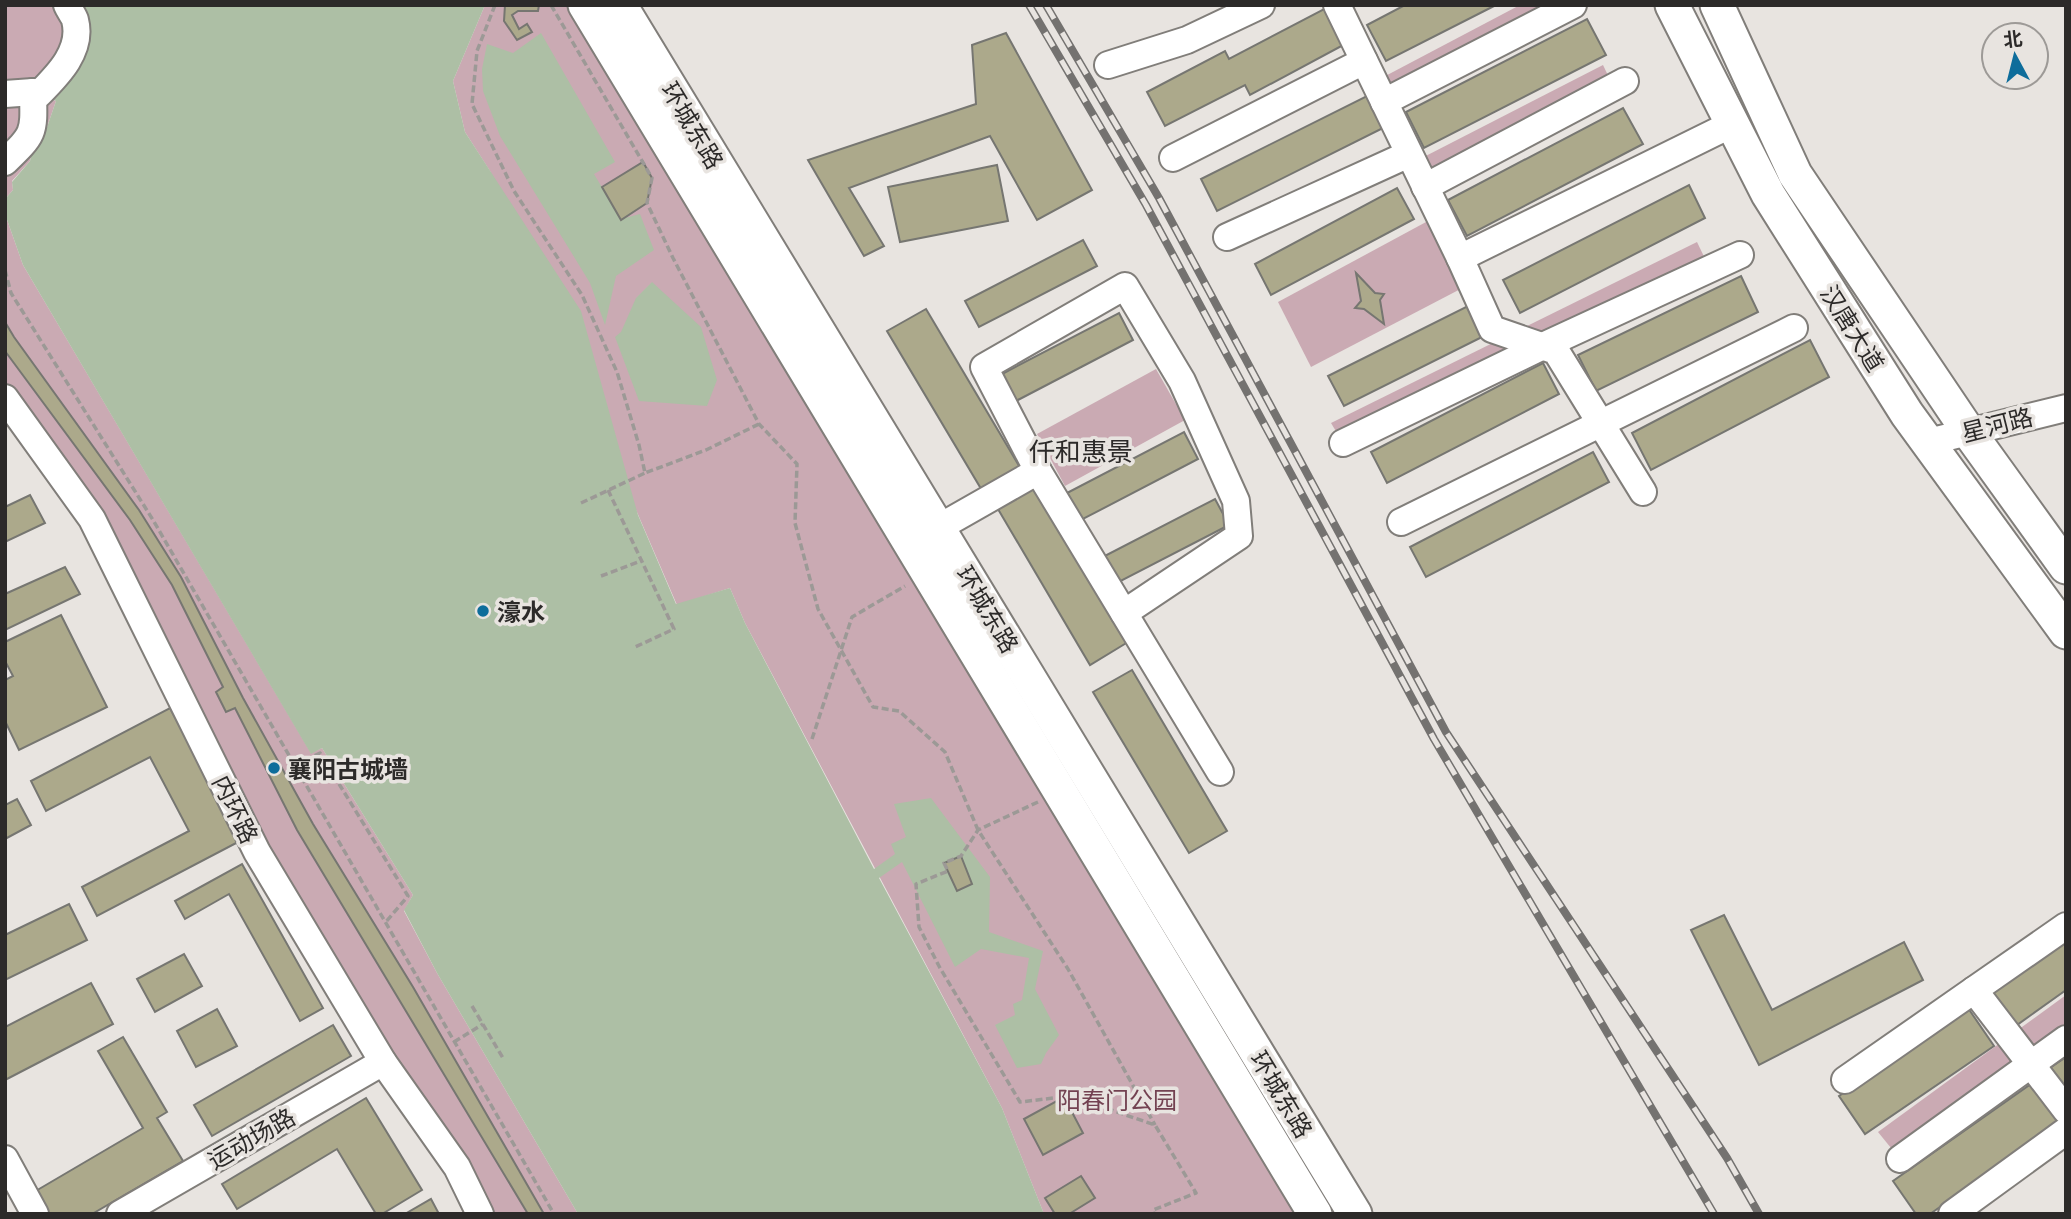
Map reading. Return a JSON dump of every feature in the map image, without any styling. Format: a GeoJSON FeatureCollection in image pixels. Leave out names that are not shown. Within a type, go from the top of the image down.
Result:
{"type":"FeatureCollection","features":[{"type":"Feature","properties":{"kind":"main road","name":"环城东路"},"geometry":{"type":"LineString","coordinates":[[585,5],[1315,1214]]}},
{"type":"Feature","properties":{"kind":"main road","name":"环城东路"},"geometry":{"type":"LineString","coordinates":[[620,5],[1355,1214]]}},
{"type":"Feature","properties":{"kind":"main road","name":"汉唐大道"},"geometry":{"type":"LineString","coordinates":[[1672,5],[1768,194],[1907,414],[2066,632]]}},
{"type":"Feature","properties":{"kind":"main road","name":"汉唐大道"},"geometry":{"type":"LineString","coordinates":[[1717,5],[1795,174],[1968,431],[2066,567]]}},
{"type":"Feature","properties":{"kind":"street"},"geometry":{"type":"LineString","coordinates":[[5,94],[40,94],[59,74],[75,47],[75,20],[67,5]]}},
{"type":"Feature","properties":{"kind":"street"},"geometry":{"type":"LineString","coordinates":[[1108,65],[1187,40],[1261,5]]}},
{"type":"Feature","properties":{"kind":"street"},"geometry":{"type":"LineString","coordinates":[[1384,102],[1573,5]]}},
{"type":"Feature","properties":{"kind":"street"},"geometry":{"type":"LineString","coordinates":[[1344,8],[1364,61],[1492,328],[1556,351],[1643,492]]}},
{"type":"Feature","properties":{"kind":"street"},"geometry":{"type":"LineString","coordinates":[[1173,158],[1364,61]]}},
{"type":"Feature","properties":{"kind":"street"},"geometry":{"type":"LineString","coordinates":[[1425,187],[1625,81]]}},
{"type":"Feature","properties":{"kind":"street"},"geometry":{"type":"LineString","coordinates":[[5,162],[29,138],[33,128],[33,92]]}},
{"type":"Feature","properties":{"kind":"street"},"geometry":{"type":"LineString","coordinates":[[1460,258],[1732,124]]}},
{"type":"Feature","properties":{"kind":"street"},"geometry":{"type":"LineString","coordinates":[[1227,237],[1409,154]]}},
{"type":"Feature","properties":{"kind":"street"},"geometry":{"type":"LineString","coordinates":[[1343,443],[1740,255]]}},
{"type":"Feature","properties":{"kind":"street"},"geometry":{"type":"LineString","coordinates":[[1124,613],[1239,536],[1236,501],[1182,381],[1125,286],[984,367],[1038,471],[1220,772]]}},
{"type":"Feature","properties":{"kind":"street"},"geometry":{"type":"LineString","coordinates":[[1401,522],[1794,328]]}},
{"type":"Feature","properties":{"kind":"street","name":"内环路"},"geometry":{"type":"LineString","coordinates":[[5,398],[92,519],[257,852],[383,1062],[457,1167],[480,1214]]}},
{"type":"Feature","properties":{"kind":"street","name":"星河路"},"geometry":{"type":"LineString","coordinates":[[1928,442],[2066,408]]}},
{"type":"Feature","properties":{"kind":"street"},"geometry":{"type":"LineString","coordinates":[[938,528],[1038,471]]}},
{"type":"Feature","properties":{"kind":"street"},"geometry":{"type":"LineString","coordinates":[[1845,1080],[2066,926]]}},
{"type":"Feature","properties":{"kind":"street"},"geometry":{"type":"LineString","coordinates":[[1974,990],[2066,1110]]}},
{"type":"Feature","properties":{"kind":"street"},"geometry":{"type":"LineString","coordinates":[[1900,1159],[2066,1039]]}},
{"type":"Feature","properties":{"kind":"street","name":"运动场路"},"geometry":{"type":"LineString","coordinates":[[120,1214],[383,1062]]}},
{"type":"Feature","properties":{"kind":"street"},"geometry":{"type":"LineString","coordinates":[[1952,1214],[2066,1131]]}},
{"type":"Feature","properties":{"kind":"street"},"geometry":{"type":"LineString","coordinates":[[5,1159],[35,1214]]}},
{"type":"Feature","properties":{"kind":"path"},"geometry":{"type":"LineString","coordinates":[[495,5],[477,51],[472,104],[514,191],[582,295],[617,372],[645,473]]}},
{"type":"Feature","properties":{"kind":"path"},"geometry":{"type":"LineString","coordinates":[[551,5],[652,178],[647,203],[758,424],[797,464],[795,523],[818,609],[841,652],[873,707],[899,711],[945,752],[978,830],[1068,969],[1196,1194],[1153,1210],[1154,1214]]}},
{"type":"Feature","properties":{"kind":"path"},"geometry":{"type":"LineString","coordinates":[[5,270],[10,293],[153,520],[554,1214]]}},
{"type":"Feature","properties":{"kind":"path"},"geometry":{"type":"LineString","coordinates":[[581,503],[645,473],[706,450],[758,424]]}},
{"type":"Feature","properties":{"kind":"path"},"geometry":{"type":"LineString","coordinates":[[608,490],[674,629],[633,648]]}},
{"type":"Feature","properties":{"kind":"path"},"geometry":{"type":"LineString","coordinates":[[601,576],[641,561]]}},
{"type":"Feature","properties":{"kind":"path"},"geometry":{"type":"LineString","coordinates":[[812,739],[852,617],[928,572]]}},
{"type":"Feature","properties":{"kind":"path"},"geometry":{"type":"LineString","coordinates":[[296,765],[320,753],[408,896],[385,923]]}},
{"type":"Feature","properties":{"kind":"path"},"geometry":{"type":"LineString","coordinates":[[1060,792],[978,830],[961,856],[944,863],[948,871],[916,884],[919,927],[940,968],[1020,1102],[1070,1096],[1155,1125]]}},
{"type":"Feature","properties":{"kind":"path"},"geometry":{"type":"LineString","coordinates":[[472,1006],[503,1058]]}},
{"type":"Feature","properties":{"kind":"path"},"geometry":{"type":"LineString","coordinates":[[454,1042],[483,1024]]}},
{"type":"Feature","properties":{"kind":"green space"},"geometry":{"type":"Polygon","coordinates":[[[5,5],[67,5],[75,20],[40,95],[56,101],[45,133],[37,133],[30,161],[12,181],[13,190],[5,199],[5,5]]]}},
{"type":"Feature","properties":{"kind":"green space","name":"阳春门公园"},"geometry":{"type":"Polygon","coordinates":[[[485,5],[585,5],[1315,1214],[1044,1214],[1002,1108],[745,623],[730,588],[677,605],[490,171],[465,132],[453,81],[485,5]]]}},
{"type":"Feature","properties":{"kind":"green space"},"geometry":{"type":"Polygon","coordinates":[[[1520,5],[1573,5],[1384,102],[1374,82],[1520,5]]]}},
{"type":"Feature","properties":{"kind":"green space"},"geometry":{"type":"Polygon","coordinates":[[[1603,65],[1614,88],[1425,187],[1414,162],[1603,65]]]}},
{"type":"Feature","properties":{"kind":"green space"},"geometry":{"type":"Polygon","coordinates":[[[5,214],[23,265],[311,753],[322,748],[413,895],[404,911],[437,973],[578,1214],[544,1214],[413,987],[313,824],[243,698],[181,577],[139,510],[5,322],[5,214]]]}},
{"type":"Feature","properties":{"kind":"green space"},"geometry":{"type":"Polygon","coordinates":[[[1439,215],[1472,283],[1311,367],[1278,302],[1439,215]]]}},
{"type":"Feature","properties":{"kind":"green space"},"geometry":{"type":"Polygon","coordinates":[[[1697,242],[1710,269],[1343,443],[1331,423],[1697,242]]]}},
{"type":"Feature","properties":{"kind":"green space"},"geometry":{"type":"Polygon","coordinates":[[[5,351],[130,520],[172,585],[223,687],[216,692],[226,712],[235,708],[297,830],[528,1214],[480,1214],[383,1062],[92,519],[5,398],[5,351]]]}},
{"type":"Feature","properties":{"kind":"green space"},"geometry":{"type":"Polygon","coordinates":[[[1156,369],[1185,420],[1065,486],[1037,434],[1156,369]]]}},
{"type":"Feature","properties":{"kind":"green space"},"geometry":{"type":"Polygon","coordinates":[[[2066,995],[2066,1039],[1900,1159],[1878,1132],[2066,995]]]}},
{"type":"Feature","properties":{"kind":"shaded area","name":"濠水"},"geometry":{"type":"Polygon","coordinates":[[[67,5],[485,5],[453,81],[465,132],[581,311],[638,515],[676,604],[730,588],[745,623],[874,869],[895,854],[891,844],[906,837],[894,804],[931,798],[990,877],[989,932],[1043,951],[1035,989],[1059,1035],[1041,1064],[1017,1068],[995,1025],[1015,1015],[1013,1004],[1022,1000],[1029,958],[981,949],[955,967],[902,862],[879,878],[1002,1108],[1044,1214],[578,1214],[437,973],[404,910],[413,895],[322,748],[311,754],[23,265],[5,214],[5,199],[13,190],[12,182],[30,161],[37,133],[45,133],[56,101],[39,94],[59,74],[67,5]]]}},
{"type":"Feature","properties":{"kind":"shaded area"},"geometry":{"type":"Polygon","coordinates":[[[541,33],[615,162],[594,174],[621,219],[640,214],[654,250],[616,276],[605,325],[590,283],[500,136],[483,91],[482,69],[487,44],[513,53],[541,33]]]}},
{"type":"Feature","properties":{"kind":"shaded area"},"geometry":{"type":"Polygon","coordinates":[[[652,282],[701,327],[717,380],[707,406],[639,401],[615,337],[621,332],[636,298],[652,282]]]}},
{"type":"Feature","properties":{"kind":"building"},"geometry":{"type":"Polygon","coordinates":[[[505,5],[539,5],[538,11],[518,11],[512,15],[519,29],[527,24],[532,32],[517,40],[504,21],[505,5]]]}},
{"type":"Feature","properties":{"kind":"building"},"geometry":{"type":"Polygon","coordinates":[[[1405,5],[1496,5],[1386,61],[1367,25],[1405,5]]]}},
{"type":"Feature","properties":{"kind":"building"},"geometry":{"type":"Polygon","coordinates":[[[1328,7],[1347,43],[1250,95],[1245,85],[1165,126],[1147,92],[1225,51],[1229,59],[1328,7]]]}},
{"type":"Feature","properties":{"kind":"building"},"geometry":{"type":"Polygon","coordinates":[[[1587,19],[1606,55],[1424,148],[1406,112],[1587,19]]]}},
{"type":"Feature","properties":{"kind":"building"},"geometry":{"type":"Polygon","coordinates":[[[1006,33],[1092,190],[1037,220],[990,136],[849,188],[884,246],[864,256],[808,160],[976,104],[972,45],[1006,33]]]}},
{"type":"Feature","properties":{"kind":"building"},"geometry":{"type":"Polygon","coordinates":[[[1367,96],[1383,128],[1217,211],[1201,179],[1367,96]]]}},
{"type":"Feature","properties":{"kind":"building"},"geometry":{"type":"Polygon","coordinates":[[[1623,108],[1643,144],[1467,236],[1448,200],[1623,108]]]}},
{"type":"Feature","properties":{"kind":"building"},"geometry":{"type":"Polygon","coordinates":[[[643,162],[652,178],[647,203],[621,220],[602,187],[643,162]]]}},
{"type":"Feature","properties":{"kind":"building"},"geometry":{"type":"Polygon","coordinates":[[[997,165],[1008,221],[900,242],[888,187],[997,165]]]}},
{"type":"Feature","properties":{"kind":"building"},"geometry":{"type":"Polygon","coordinates":[[[1689,185],[1705,218],[1520,313],[1503,280],[1689,185]]]}},
{"type":"Feature","properties":{"kind":"building"},"geometry":{"type":"Polygon","coordinates":[[[1397,188],[1414,219],[1271,295],[1255,264],[1397,188]]]}},
{"type":"Feature","properties":{"kind":"building"},"geometry":{"type":"Polygon","coordinates":[[[1083,240],[1097,266],[979,327],[965,301],[1083,240]]]}},
{"type":"Feature","properties":{"kind":"building"},"geometry":{"type":"Polygon","coordinates":[[[1356,273],[1375,293],[1384,294],[1380,300],[1384,324],[1364,309],[1355,308],[1361,301],[1356,273]]]}},
{"type":"Feature","properties":{"kind":"building"},"geometry":{"type":"Polygon","coordinates":[[[1741,276],[1758,312],[1596,391],[1578,355],[1741,276]]]}},
{"type":"Feature","properties":{"kind":"building"},"geometry":{"type":"Polygon","coordinates":[[[1470,305],[1486,335],[1344,406],[1328,376],[1470,305]]]}},
{"type":"Feature","properties":{"kind":"building"},"geometry":{"type":"Polygon","coordinates":[[[926,309],[1021,469],[983,492],[887,331],[926,309]]]}},
{"type":"Feature","properties":{"kind":"building"},"geometry":{"type":"Polygon","coordinates":[[[1119,313],[1133,340],[1016,401],[1002,374],[1119,313]]]}},
{"type":"Feature","properties":{"kind":"building","name":"襄阳古城墙"},"geometry":{"type":"Polygon","coordinates":[[[5,322],[139,510],[181,577],[243,698],[313,824],[413,987],[544,1214],[528,1214],[297,830],[235,708],[226,712],[216,692],[223,687],[172,585],[130,520],[5,351],[5,322]]]}},
{"type":"Feature","properties":{"kind":"building"},"geometry":{"type":"Polygon","coordinates":[[[1810,340],[1829,377],[1651,470],[1632,433],[1810,340]]]}},
{"type":"Feature","properties":{"kind":"building"},"geometry":{"type":"Polygon","coordinates":[[[1543,363],[1559,394],[1387,483],[1371,452],[1543,363]]]}},
{"type":"Feature","properties":{"kind":"building"},"geometry":{"type":"Polygon","coordinates":[[[1184,432],[1198,459],[1081,520],[1067,493],[1184,432]]]}},
{"type":"Feature","properties":{"kind":"building"},"geometry":{"type":"Polygon","coordinates":[[[1593,452],[1609,482],[1426,577],[1410,547],[1593,452]]]}},
{"type":"Feature","properties":{"kind":"building"},"geometry":{"type":"Polygon","coordinates":[[[1033,481],[1128,642],[1090,665],[995,504],[1033,481]]]}},
{"type":"Feature","properties":{"kind":"building"},"geometry":{"type":"Polygon","coordinates":[[[30,495],[45,523],[5,542],[5,507],[30,495]]]}},
{"type":"Feature","properties":{"kind":"building"},"geometry":{"type":"Polygon","coordinates":[[[1215,499],[1229,525],[1111,586],[1097,560],[1215,499]]]}},
{"type":"Feature","properties":{"kind":"building"},"geometry":{"type":"Polygon","coordinates":[[[65,567],[80,594],[5,630],[5,594],[65,567]]]}},
{"type":"Feature","properties":{"kind":"building"},"geometry":{"type":"Polygon","coordinates":[[[61,615],[107,707],[19,750],[5,721],[5,680],[13,676],[5,661],[5,642],[61,615]]]}},
{"type":"Feature","properties":{"kind":"building"},"geometry":{"type":"Polygon","coordinates":[[[1132,670],[1227,831],[1189,853],[1093,692],[1132,670]]]}},
{"type":"Feature","properties":{"kind":"building"},"geometry":{"type":"Polygon","coordinates":[[[170,708],[240,841],[97,916],[82,887],[189,831],[150,757],[46,811],[31,781],[170,708]]]}},
{"type":"Feature","properties":{"kind":"building"},"geometry":{"type":"Polygon","coordinates":[[[17,799],[31,825],[5,839],[5,805],[17,799]]]}},
{"type":"Feature","properties":{"kind":"building"},"geometry":{"type":"Polygon","coordinates":[[[961,856],[972,884],[957,891],[944,863],[961,856]]]}},
{"type":"Feature","properties":{"kind":"building"},"geometry":{"type":"Polygon","coordinates":[[[242,864],[323,1008],[300,1021],[229,894],[185,919],[175,901],[242,864]]]}},
{"type":"Feature","properties":{"kind":"building"},"geometry":{"type":"Polygon","coordinates":[[[69,904],[87,940],[5,980],[5,935],[69,904]]]}},
{"type":"Feature","properties":{"kind":"building"},"geometry":{"type":"Polygon","coordinates":[[[1724,915],[1772,1010],[1904,942],[1923,980],[1759,1065],[1691,930],[1724,915]]]}},
{"type":"Feature","properties":{"kind":"building"},"geometry":{"type":"Polygon","coordinates":[[[2066,940],[2066,990],[2010,1030],[1986,996],[2066,940]]]}},
{"type":"Feature","properties":{"kind":"building"},"geometry":{"type":"Polygon","coordinates":[[[184,954],[202,986],[155,1012],[137,979],[184,954]]]}},
{"type":"Feature","properties":{"kind":"building"},"geometry":{"type":"Polygon","coordinates":[[[91,983],[113,1024],[5,1080],[5,1027],[91,983]]]}},
{"type":"Feature","properties":{"kind":"building"},"geometry":{"type":"Polygon","coordinates":[[[1968,1008],[1994,1046],[1865,1134],[1839,1096],[1968,1008]]]}},
{"type":"Feature","properties":{"kind":"building"},"geometry":{"type":"Polygon","coordinates":[[[217,1009],[237,1046],[196,1067],[177,1031],[217,1009]]]}},
{"type":"Feature","properties":{"kind":"building"},"geometry":{"type":"Polygon","coordinates":[[[333,1025],[351,1056],[212,1136],[194,1105],[333,1025]]]}},
{"type":"Feature","properties":{"kind":"building"},"geometry":{"type":"Polygon","coordinates":[[[123,1037],[167,1112],[157,1118],[183,1161],[92,1214],[47,1214],[34,1192],[143,1128],[98,1051],[123,1037]]]}},
{"type":"Feature","properties":{"kind":"building"},"geometry":{"type":"Polygon","coordinates":[[[2066,1057],[2066,1097],[2047,1070],[2066,1057]]]}},
{"type":"Feature","properties":{"kind":"building"},"geometry":{"type":"Polygon","coordinates":[[[2031,1084],[2059,1123],[1930,1214],[1916,1214],[1893,1181],[2031,1084]]]}},
{"type":"Feature","properties":{"kind":"building"},"geometry":{"type":"Polygon","coordinates":[[[1064,1097],[1083,1133],[1043,1155],[1024,1119],[1064,1097]]]}},
{"type":"Feature","properties":{"kind":"building"},"geometry":{"type":"Polygon","coordinates":[[[366,1098],[422,1190],[382,1214],[376,1214],[337,1149],[237,1209],[222,1184],[366,1098]]]}},
{"type":"Feature","properties":{"kind":"building"},"geometry":{"type":"Polygon","coordinates":[[[1081,1176],[1095,1198],[1069,1214],[1055,1214],[1045,1198],[1081,1176]]]}},
{"type":"Feature","properties":{"kind":"building"},"geometry":{"type":"Polygon","coordinates":[[[431,1199],[439,1214],[405,1214],[431,1199]]]}},
{"type":"Feature","properties":{"kind":"railway"},"geometry":{"type":"LineString","coordinates":[[1029,5],[1146,205],[1434,739],[1714,1214]]}},
{"type":"Feature","properties":{"kind":"railway"},"geometry":{"type":"LineString","coordinates":[[1046,5],[1159,198],[1446,732],[1727,1158],[1759,1214]]}},
{"type":"Feature","properties":{"kind":"place","name":"濠水"},"geometry":{"type":"Point","coordinates":[483,611]}},
{"type":"Feature","properties":{"kind":"place","name":"襄阳古城墙"},"geometry":{"type":"Point","coordinates":[274,768]}},
{"type":"Feature","properties":{"kind":"district","name":"仟和惠景"},"geometry":{"type":"Point","coordinates":[1081,451]}}]}
